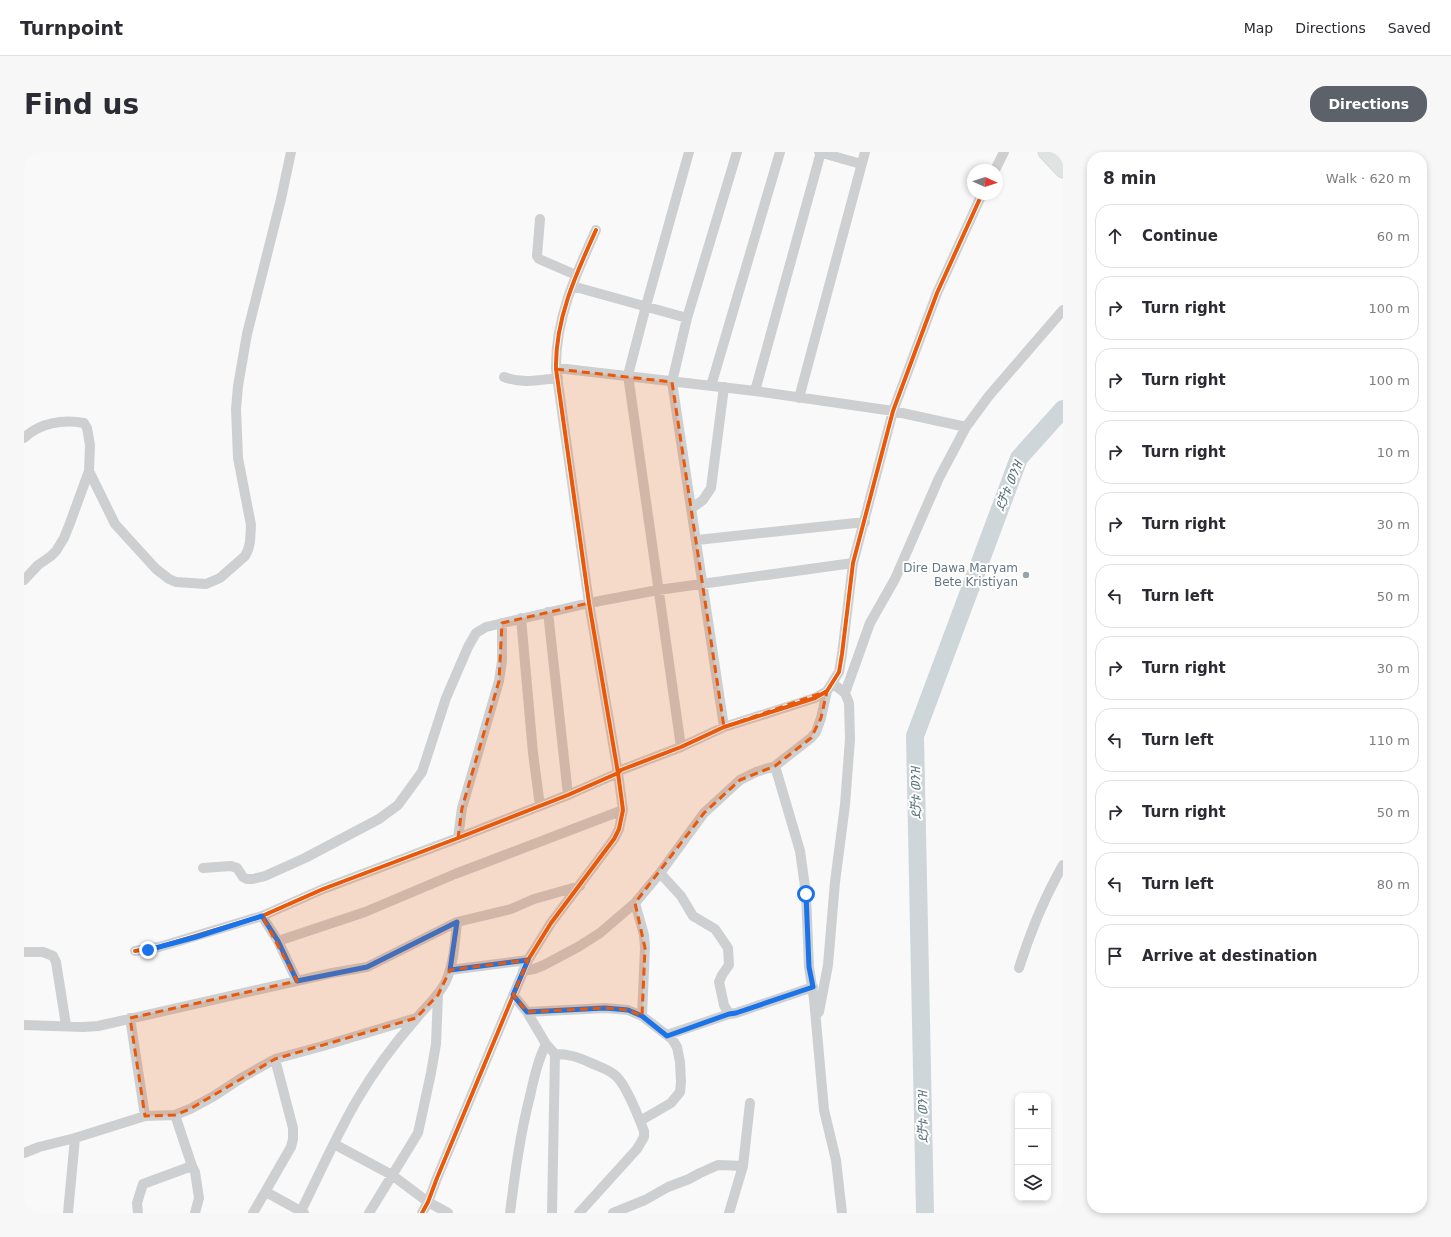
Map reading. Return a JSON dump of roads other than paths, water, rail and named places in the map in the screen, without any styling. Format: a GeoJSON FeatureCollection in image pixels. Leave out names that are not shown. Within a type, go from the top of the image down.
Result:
{"type":"FeatureCollection","features":[{"type":"Feature","properties":{"kind":"main road"},"geometry":{"type":"LineString","coordinates":[[1046,152],[1063,170]]}},
{"type":"Feature","properties":{"kind":"street"},"geometry":{"type":"LineString","coordinates":[[89,471],[115,524],[156,569],[169,579],[176,582],[206,584],[220,578],[245,556],[250,542],[251,525],[238,458],[236,409],[238,386],[247,334],[281,199],[290,152]]}},
{"type":"Feature","properties":{"kind":"street"},"geometry":{"type":"LineString","coordinates":[[681,748],[628,376],[689,152]]}},
{"type":"Feature","properties":{"kind":"street"},"geometry":{"type":"LineString","coordinates":[[724,726],[672,382],[687,318],[737,152]]}},
{"type":"Feature","properties":{"kind":"street"},"geometry":{"type":"LineString","coordinates":[[711,386],[780,152]]}},
{"type":"Feature","properties":{"kind":"street"},"geometry":{"type":"LineString","coordinates":[[755,391],[820,152],[862,164]]}},
{"type":"Feature","properties":{"kind":"street"},"geometry":{"type":"LineString","coordinates":[[799,398],[865,152]]}},
{"type":"Feature","properties":{"kind":"street"},"geometry":{"type":"LineString","coordinates":[[998,164],[1004,152]]}},
{"type":"Feature","properties":{"kind":"street"},"geometry":{"type":"LineString","coordinates":[[523,971],[544,965],[578,947],[600,933],[635,903],[660,873],[704,813],[740,780],[756,772],[775,766],[813,735],[821,718],[830,687],[839,672],[853,563],[893,411],[937,293],[979,200]]}},
{"type":"Feature","properties":{"kind":"street"},"geometry":{"type":"LineString","coordinates":[[540,219],[537,256],[539,259],[576,275]]}},
{"type":"Feature","properties":{"kind":"street"},"geometry":{"type":"LineString","coordinates":[[422,1213],[428,1202],[528,960],[551,923],[614,839],[619,829],[622,810],[618,773],[589,603],[557,373],[556,350],[560,327],[572,286],[596,230]]}},
{"type":"Feature","properties":{"kind":"street"},"geometry":{"type":"LineString","coordinates":[[572,286],[687,318]]}},
{"type":"Feature","properties":{"kind":"street"},"geometry":{"type":"LineString","coordinates":[[817,1026],[828,965],[835,882],[845,805],[850,739],[849,703],[845,693],[870,623],[895,579],[939,478],[966,427],[988,397],[1063,310]]}},
{"type":"Feature","properties":{"kind":"street"},"geometry":{"type":"LineString","coordinates":[[504,378],[513,381],[528,382],[566,369],[724,387],[893,411],[966,427]]}},
{"type":"Feature","properties":{"kind":"street"},"geometry":{"type":"LineString","coordinates":[[692,508],[703,500],[711,488],[724,387]]}},
{"type":"Feature","properties":{"kind":"street"},"geometry":{"type":"LineString","coordinates":[[24,438],[34,429],[43,425],[70,422],[84,423],[87,428],[90,445],[89,471],[64,538],[51,556],[38,565],[24,580]]}},
{"type":"Feature","properties":{"kind":"street"},"geometry":{"type":"LineString","coordinates":[[697,540],[865,522]]}},
{"type":"Feature","properties":{"kind":"street"},"geometry":{"type":"LineString","coordinates":[[203,868],[232,866],[237,868],[243,877],[247,879],[265,876],[305,858],[372,822],[398,805],[422,772],[446,698],[472,638],[476,633],[486,627],[589,603],[658,590],[853,563]]}},
{"type":"Feature","properties":{"kind":"street"},"geometry":{"type":"LineString","coordinates":[[548,612],[568,795]]}},
{"type":"Feature","properties":{"kind":"street"},"geometry":{"type":"LineString","coordinates":[[521,618],[533,753],[540,806]]}},
{"type":"Feature","properties":{"kind":"street"},"geometry":{"type":"LineString","coordinates":[[458,838],[462,808],[499,681],[502,661],[502,623]]}},
{"type":"Feature","properties":{"kind":"street"},"geometry":{"type":"LineString","coordinates":[[830,687],[845,693]]}},
{"type":"Feature","properties":{"kind":"street"},"geometry":{"type":"LineString","coordinates":[[136,951],[159,947],[262,916],[323,889],[568,795],[618,773],[621,770],[681,748],[724,726],[815,698],[830,687]]}},
{"type":"Feature","properties":{"kind":"street"},"geometry":{"type":"LineString","coordinates":[[775,766],[800,851],[806,894],[809,967],[813,987],[824,1110],[836,1160],[842,1213]]}},
{"type":"Feature","properties":{"kind":"street"},"geometry":{"type":"LineString","coordinates":[[278,941],[365,912],[455,874],[622,810]]}},
{"type":"Feature","properties":{"kind":"street"},"geometry":{"type":"LineString","coordinates":[[1019,968],[1031,933],[1063,866]]}},
{"type":"Feature","properties":{"kind":"street"},"geometry":{"type":"LineString","coordinates":[[660,873],[681,896],[693,916],[715,929],[728,948],[729,965],[719,982],[724,1005],[729,1014]]}},
{"type":"Feature","properties":{"kind":"street"},"geometry":{"type":"LineString","coordinates":[[24,1025],[66,1025],[83,1027],[98,1026],[297,981],[367,967],[457,922],[511,909],[534,900],[580,886]]}},
{"type":"Feature","properties":{"kind":"street"},"geometry":{"type":"LineString","coordinates":[[635,903],[644,935],[645,948],[642,1016]]}},
{"type":"Feature","properties":{"kind":"street"},"geometry":{"type":"LineString","coordinates":[[262,916],[278,941],[297,981]]}},
{"type":"Feature","properties":{"kind":"street"},"geometry":{"type":"LineString","coordinates":[[266,1192],[302,1212],[334,1144],[362,1093],[387,1054],[416,1018],[438,995],[446,981],[450,970],[457,922]]}},
{"type":"Feature","properties":{"kind":"street"},"geometry":{"type":"LineString","coordinates":[[24,952],[43,952],[53,956],[56,962],[66,1025]]}},
{"type":"Feature","properties":{"kind":"street"},"geometry":{"type":"LineString","coordinates":[[450,970],[528,960]]}},
{"type":"Feature","properties":{"kind":"street"},"geometry":{"type":"LineString","coordinates":[[667,1036],[813,987]]}},
{"type":"Feature","properties":{"kind":"street"},"geometry":{"type":"LineString","coordinates":[[369,1213],[418,1133],[436,1044],[438,995]]}},
{"type":"Feature","properties":{"kind":"street"},"geometry":{"type":"LineString","coordinates":[[513,995],[527,1012],[546,1044],[555,1054],[552,1213]]}},
{"type":"Feature","properties":{"kind":"street"},"geometry":{"type":"LineString","coordinates":[[527,1012],[605,1008],[628,1010],[642,1016],[672,1039],[677,1047],[681,1082],[680,1092],[671,1103],[640,1121]]}},
{"type":"Feature","properties":{"kind":"street"},"geometry":{"type":"LineString","coordinates":[[130,1018],[145,1116]]}},
{"type":"Feature","properties":{"kind":"street"},"geometry":{"type":"LineString","coordinates":[[24,1153],[39,1147],[75,1138],[145,1116],[175,1115],[190,1110],[275,1059],[416,1018]]}},
{"type":"Feature","properties":{"kind":"street"},"geometry":{"type":"LineString","coordinates":[[512,1213],[516,1159],[524,1117],[540,1056],[546,1044]]}},
{"type":"Feature","properties":{"kind":"street"},"geometry":{"type":"LineString","coordinates":[[555,1054],[568,1054],[609,1071],[617,1076],[623,1085],[644,1131],[643,1141],[637,1149],[579,1213]]}},
{"type":"Feature","properties":{"kind":"street"},"geometry":{"type":"LineString","coordinates":[[253,1213],[291,1147],[293,1139],[293,1128],[275,1059]]}},
{"type":"Feature","properties":{"kind":"street"},"geometry":{"type":"LineString","coordinates":[[729,1213],[743,1166],[750,1103]]}},
{"type":"Feature","properties":{"kind":"street"},"geometry":{"type":"LineString","coordinates":[[175,1115],[195,1172],[199,1198],[195,1213]]}},
{"type":"Feature","properties":{"kind":"street"},"geometry":{"type":"LineString","coordinates":[[68,1213],[75,1138]]}},
{"type":"Feature","properties":{"kind":"street"},"geometry":{"type":"LineString","coordinates":[[334,1144],[392,1175],[428,1202],[448,1213]]}},
{"type":"Feature","properties":{"kind":"street"},"geometry":{"type":"LineString","coordinates":[[613,1213],[645,1200],[668,1187],[689,1180],[713,1167],[723,1165],[743,1166]]}},
{"type":"Feature","properties":{"kind":"street"},"geometry":{"type":"LineString","coordinates":[[138,1213],[137,1203],[143,1184],[192,1166]]}},
{"type":"Feature","properties":{"kind":"waterway","name":"ደቻቱ ወንዝ"},"geometry":{"type":"LineString","coordinates":[[925,1213],[915,736],[1019,458],[1063,409]]}},
{"type":"Feature","properties":{"kind":"place","name":"Dire Dawa Maryam Bete Kristiyan"},"geometry":{"type":"Point","coordinates":[1026,575]}}]}
